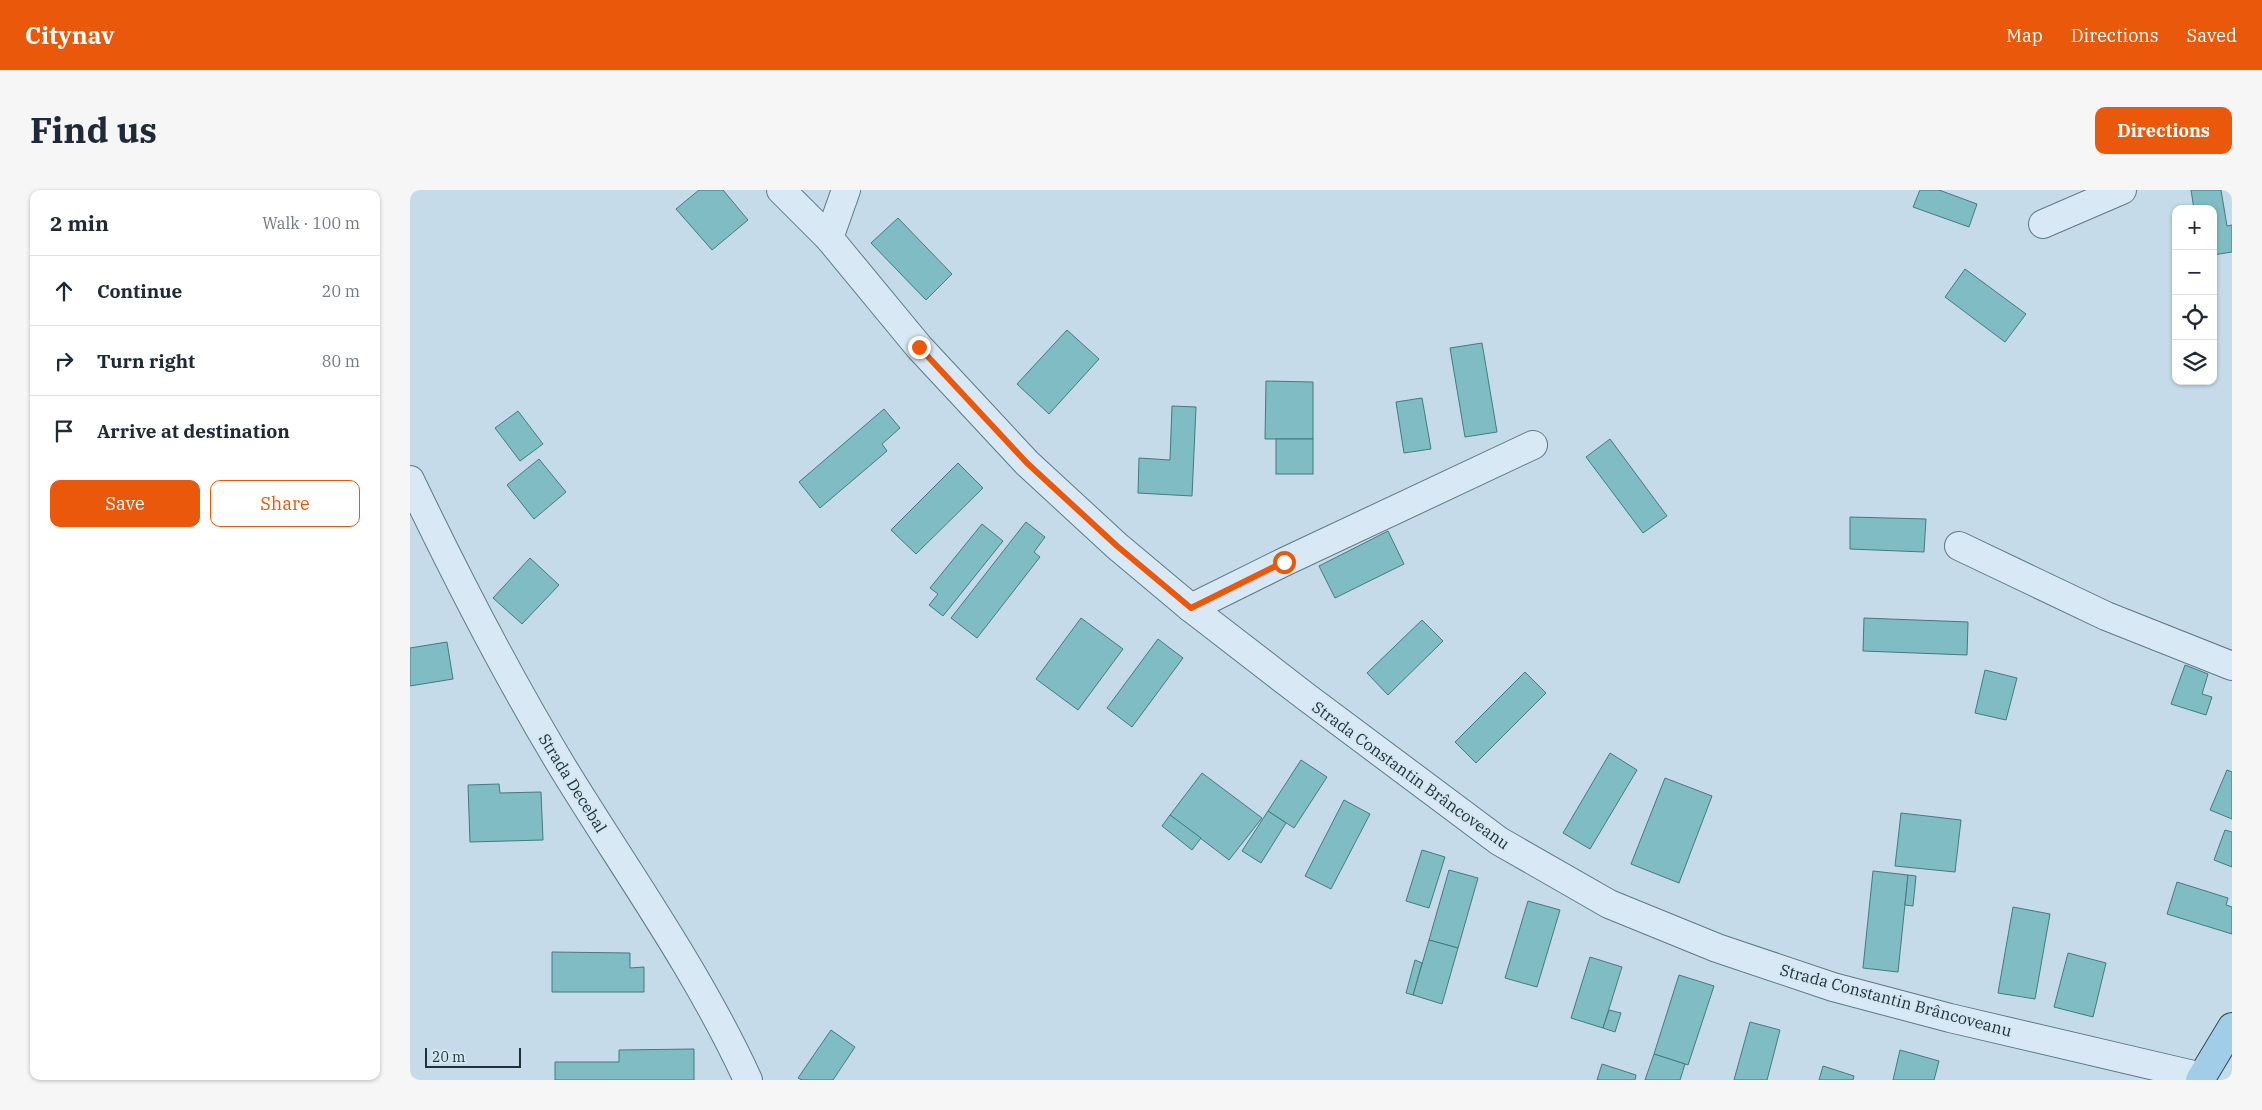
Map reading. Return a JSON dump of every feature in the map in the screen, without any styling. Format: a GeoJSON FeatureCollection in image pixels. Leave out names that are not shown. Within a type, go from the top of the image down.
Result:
{"type":"FeatureCollection","features":[{"type":"Feature","properties":{"kind":"main road"},"geometry":{"type":"LineString","coordinates":[[2201,1078],[2232,1027]]}},
{"type":"Feature","properties":{"kind":"street","name":"Strada Constantin Brâncoveanu"},"geometry":{"type":"LineString","coordinates":[[781,190],[828,238],[919,347],[1027,463],[1117,546],[1191,608],[1304,696],[1499,841],[1609,904],[1717,948],[1833,987],[1950,1018],[2201,1078]]}},
{"type":"Feature","properties":{"kind":"street"},"geometry":{"type":"LineString","coordinates":[[828,238],[846,190]]}},
{"type":"Feature","properties":{"kind":"street"},"geometry":{"type":"LineString","coordinates":[[2043,224],[2122,190]]}},
{"type":"Feature","properties":{"kind":"street"},"geometry":{"type":"LineString","coordinates":[[1191,608],[1532,445]]}},
{"type":"Feature","properties":{"kind":"street","name":"Strada Decebal"},"geometry":{"type":"LineString","coordinates":[[410,480],[463,591],[513,684],[563,769],[685,960],[729,1038],[748,1080]]}},
{"type":"Feature","properties":{"kind":"street"},"geometry":{"type":"LineString","coordinates":[[1959,546],[2106,616],[2232,666]]}},
{"type":"Feature","properties":{"kind":"building"},"geometry":{"type":"Polygon","coordinates":[[[699,190],[723,190],[748,220],[712,250],[676,209],[699,190]]]}},
{"type":"Feature","properties":{"kind":"building"},"geometry":{"type":"Polygon","coordinates":[[[1920,190],[1939,190],[1977,204],[1969,227],[1913,207],[1920,190]]]}},
{"type":"Feature","properties":{"kind":"building"},"geometry":{"type":"Polygon","coordinates":[[[2191,190],[2221,190],[2227,226],[2232,225],[2232,252],[2217,254],[2217,205],[2193,205],[2191,190]]]}},
{"type":"Feature","properties":{"kind":"building"},"geometry":{"type":"Polygon","coordinates":[[[898,218],[952,274],[926,300],[871,243],[898,218]]]}},
{"type":"Feature","properties":{"kind":"building"},"geometry":{"type":"Polygon","coordinates":[[[1965,269],[2026,314],[2005,342],[1945,297],[1965,269]]]}},
{"type":"Feature","properties":{"kind":"building"},"geometry":{"type":"Polygon","coordinates":[[[1067,330],[1099,359],[1049,414],[1017,384],[1067,330]]]}},
{"type":"Feature","properties":{"kind":"building"},"geometry":{"type":"Polygon","coordinates":[[[1482,343],[1497,432],[1465,437],[1450,348],[1482,343]]]}},
{"type":"Feature","properties":{"kind":"building"},"geometry":{"type":"Polygon","coordinates":[[[1266,381],[1313,382],[1313,439],[1265,439],[1266,381]]]}},
{"type":"Feature","properties":{"kind":"building"},"geometry":{"type":"Polygon","coordinates":[[[1422,398],[1431,449],[1404,453],[1396,402],[1422,398]]]}},
{"type":"Feature","properties":{"kind":"building"},"geometry":{"type":"Polygon","coordinates":[[[1172,406],[1196,407],[1192,496],[1138,493],[1139,458],[1170,460],[1172,406]]]}},
{"type":"Feature","properties":{"kind":"building"},"geometry":{"type":"Polygon","coordinates":[[[884,409],[900,428],[882,444],[887,451],[820,508],[799,482],[884,409]]]}},
{"type":"Feature","properties":{"kind":"building"},"geometry":{"type":"Polygon","coordinates":[[[518,411],[543,444],[520,461],[495,428],[518,411]]]}},
{"type":"Feature","properties":{"kind":"building"},"geometry":{"type":"Polygon","coordinates":[[[1276,439],[1313,439],[1313,474],[1276,474],[1276,439]]]}},
{"type":"Feature","properties":{"kind":"building"},"geometry":{"type":"Polygon","coordinates":[[[1610,439],[1667,516],[1643,533],[1586,457],[1610,439]]]}},
{"type":"Feature","properties":{"kind":"building"},"geometry":{"type":"Polygon","coordinates":[[[539,459],[566,492],[534,519],[507,485],[539,459]]]}},
{"type":"Feature","properties":{"kind":"building"},"geometry":{"type":"Polygon","coordinates":[[[958,463],[983,488],[916,554],[891,530],[958,463]]]}},
{"type":"Feature","properties":{"kind":"building"},"geometry":{"type":"Polygon","coordinates":[[[1850,517],[1926,519],[1924,552],[1850,549],[1850,517]]]}},
{"type":"Feature","properties":{"kind":"building"},"geometry":{"type":"Polygon","coordinates":[[[1026,522],[1045,537],[1034,552],[1040,557],[977,638],[951,618],[1026,522]]]}},
{"type":"Feature","properties":{"kind":"building"},"geometry":{"type":"Polygon","coordinates":[[[982,524],[1003,541],[943,616],[929,605],[938,594],[930,588],[982,524]]]}},
{"type":"Feature","properties":{"kind":"building"},"geometry":{"type":"Polygon","coordinates":[[[1388,531],[1404,564],[1335,598],[1319,566],[1388,531]]]}},
{"type":"Feature","properties":{"kind":"building"},"geometry":{"type":"Polygon","coordinates":[[[530,558],[559,585],[522,624],[493,598],[530,558]]]}},
{"type":"Feature","properties":{"kind":"building"},"geometry":{"type":"Polygon","coordinates":[[[1081,618],[1123,649],[1078,710],[1036,679],[1081,618]]]}},
{"type":"Feature","properties":{"kind":"building"},"geometry":{"type":"Polygon","coordinates":[[[1864,618],[1968,622],[1967,655],[1863,651],[1864,618]]]}},
{"type":"Feature","properties":{"kind":"building"},"geometry":{"type":"Polygon","coordinates":[[[1422,620],[1443,641],[1388,695],[1367,673],[1422,620]]]}},
{"type":"Feature","properties":{"kind":"building"},"geometry":{"type":"Polygon","coordinates":[[[1158,639],[1183,658],[1132,727],[1107,708],[1158,639]]]}},
{"type":"Feature","properties":{"kind":"building"},"geometry":{"type":"Polygon","coordinates":[[[447,642],[453,679],[410,686],[410,648],[447,642]]]}},
{"type":"Feature","properties":{"kind":"building"},"geometry":{"type":"Polygon","coordinates":[[[2185,665],[2208,674],[2202,694],[2212,697],[2206,715],[2171,704],[2185,665]]]}},
{"type":"Feature","properties":{"kind":"building"},"geometry":{"type":"Polygon","coordinates":[[[1985,670],[2017,678],[2006,720],[1975,713],[1985,670]]]}},
{"type":"Feature","properties":{"kind":"building"},"geometry":{"type":"Polygon","coordinates":[[[1525,672],[1546,693],[1476,763],[1455,742],[1525,672]]]}},
{"type":"Feature","properties":{"kind":"building"},"geometry":{"type":"Polygon","coordinates":[[[1610,753],[1637,770],[1590,849],[1563,833],[1610,753]]]}},
{"type":"Feature","properties":{"kind":"building"},"geometry":{"type":"Polygon","coordinates":[[[1301,760],[1327,777],[1294,828],[1268,811],[1301,760]]]}},
{"type":"Feature","properties":{"kind":"building"},"geometry":{"type":"Polygon","coordinates":[[[2227,770],[2232,772],[2232,819],[2210,810],[2227,770]]]}},
{"type":"Feature","properties":{"kind":"building"},"geometry":{"type":"Polygon","coordinates":[[[1202,773],[1262,818],[1229,860],[1170,815],[1202,773]]]}},
{"type":"Feature","properties":{"kind":"building"},"geometry":{"type":"Polygon","coordinates":[[[1665,778],[1712,796],[1679,883],[1631,864],[1665,778]]]}},
{"type":"Feature","properties":{"kind":"building"},"geometry":{"type":"Polygon","coordinates":[[[499,784],[500,793],[541,792],[543,840],[470,842],[468,785],[499,784]]]}},
{"type":"Feature","properties":{"kind":"building"},"geometry":{"type":"Polygon","coordinates":[[[1344,800],[1370,814],[1331,889],[1305,876],[1344,800]]]}},
{"type":"Feature","properties":{"kind":"building"},"geometry":{"type":"Polygon","coordinates":[[[1268,811],[1286,823],[1261,863],[1242,851],[1268,811]]]}},
{"type":"Feature","properties":{"kind":"building"},"geometry":{"type":"Polygon","coordinates":[[[1901,813],[1961,820],[1955,872],[1895,866],[1901,813]]]}},
{"type":"Feature","properties":{"kind":"building"},"geometry":{"type":"Polygon","coordinates":[[[1170,815],[1201,838],[1192,850],[1162,826],[1170,815]]]}},
{"type":"Feature","properties":{"kind":"building"},"geometry":{"type":"Polygon","coordinates":[[[2225,830],[2232,832],[2232,867],[2214,860],[2225,830]]]}},
{"type":"Feature","properties":{"kind":"building"},"geometry":{"type":"Polygon","coordinates":[[[1422,850],[1445,857],[1429,908],[1406,901],[1422,850]]]}},
{"type":"Feature","properties":{"kind":"building"},"geometry":{"type":"Polygon","coordinates":[[[1449,870],[1478,878],[1458,948],[1429,940],[1449,870]]]}},
{"type":"Feature","properties":{"kind":"building"},"geometry":{"type":"Polygon","coordinates":[[[1873,871],[1908,875],[1898,972],[1863,968],[1873,871]]]}},
{"type":"Feature","properties":{"kind":"building"},"geometry":{"type":"Polygon","coordinates":[[[1908,875],[1916,876],[1913,906],[1905,905],[1908,875]]]}},
{"type":"Feature","properties":{"kind":"building"},"geometry":{"type":"Polygon","coordinates":[[[2177,882],[2228,898],[2226,905],[2232,907],[2232,934],[2167,914],[2177,882]]]}},
{"type":"Feature","properties":{"kind":"building"},"geometry":{"type":"Polygon","coordinates":[[[1528,901],[1560,910],[1537,987],[1505,978],[1528,901]]]}},
{"type":"Feature","properties":{"kind":"building"},"geometry":{"type":"Polygon","coordinates":[[[2013,907],[2050,914],[2035,999],[1998,993],[2013,907]]]}},
{"type":"Feature","properties":{"kind":"building"},"geometry":{"type":"Polygon","coordinates":[[[1429,940],[1458,948],[1442,1004],[1413,995],[1429,940]]]}},
{"type":"Feature","properties":{"kind":"building"},"geometry":{"type":"Polygon","coordinates":[[[552,952],[630,953],[630,968],[644,967],[644,992],[552,992],[552,952]]]}},
{"type":"Feature","properties":{"kind":"building"},"geometry":{"type":"Polygon","coordinates":[[[2068,953],[2106,963],[2093,1017],[2054,1007],[2068,953]]]}},
{"type":"Feature","properties":{"kind":"building"},"geometry":{"type":"Polygon","coordinates":[[[1590,957],[1622,967],[1603,1028],[1571,1018],[1590,957]]]}},
{"type":"Feature","properties":{"kind":"building"},"geometry":{"type":"Polygon","coordinates":[[[1415,960],[1422,963],[1413,995],[1406,993],[1415,960]]]}},
{"type":"Feature","properties":{"kind":"building"},"geometry":{"type":"Polygon","coordinates":[[[1679,975],[1714,986],[1688,1065],[1654,1054],[1679,975]]]}},
{"type":"Feature","properties":{"kind":"building"},"geometry":{"type":"Polygon","coordinates":[[[1609,1010],[1621,1013],[1615,1032],[1603,1028],[1609,1010]]]}},
{"type":"Feature","properties":{"kind":"building"},"geometry":{"type":"Polygon","coordinates":[[[1750,1022],[1780,1030],[1767,1080],[1734,1080],[1750,1022]]]}},
{"type":"Feature","properties":{"kind":"building"},"geometry":{"type":"Polygon","coordinates":[[[831,1030],[855,1047],[833,1080],[802,1080],[798,1078],[831,1030]]]}},
{"type":"Feature","properties":{"kind":"building"},"geometry":{"type":"Polygon","coordinates":[[[694,1049],[694,1080],[555,1080],[555,1062],[619,1062],[619,1050],[694,1049]]]}},
{"type":"Feature","properties":{"kind":"building"},"geometry":{"type":"Polygon","coordinates":[[[1900,1050],[1939,1061],[1934,1080],[1893,1080],[1900,1050]]]}},
{"type":"Feature","properties":{"kind":"building"},"geometry":{"type":"Polygon","coordinates":[[[1654,1054],[1685,1064],[1680,1080],[1645,1080],[1654,1054]]]}},
{"type":"Feature","properties":{"kind":"building"},"geometry":{"type":"Polygon","coordinates":[[[1602,1064],[1636,1075],[1635,1080],[1597,1080],[1602,1064]]]}},
{"type":"Feature","properties":{"kind":"building"},"geometry":{"type":"Polygon","coordinates":[[[1823,1066],[1854,1076],[1853,1080],[1819,1080],[1823,1066]]]}},
{"type":"Feature","properties":{"kind":"route"},"geometry":{"type":"LineString","coordinates":[[919,347],[1027,463],[1117,546],[1191,608],[1284,562]]}}]}
